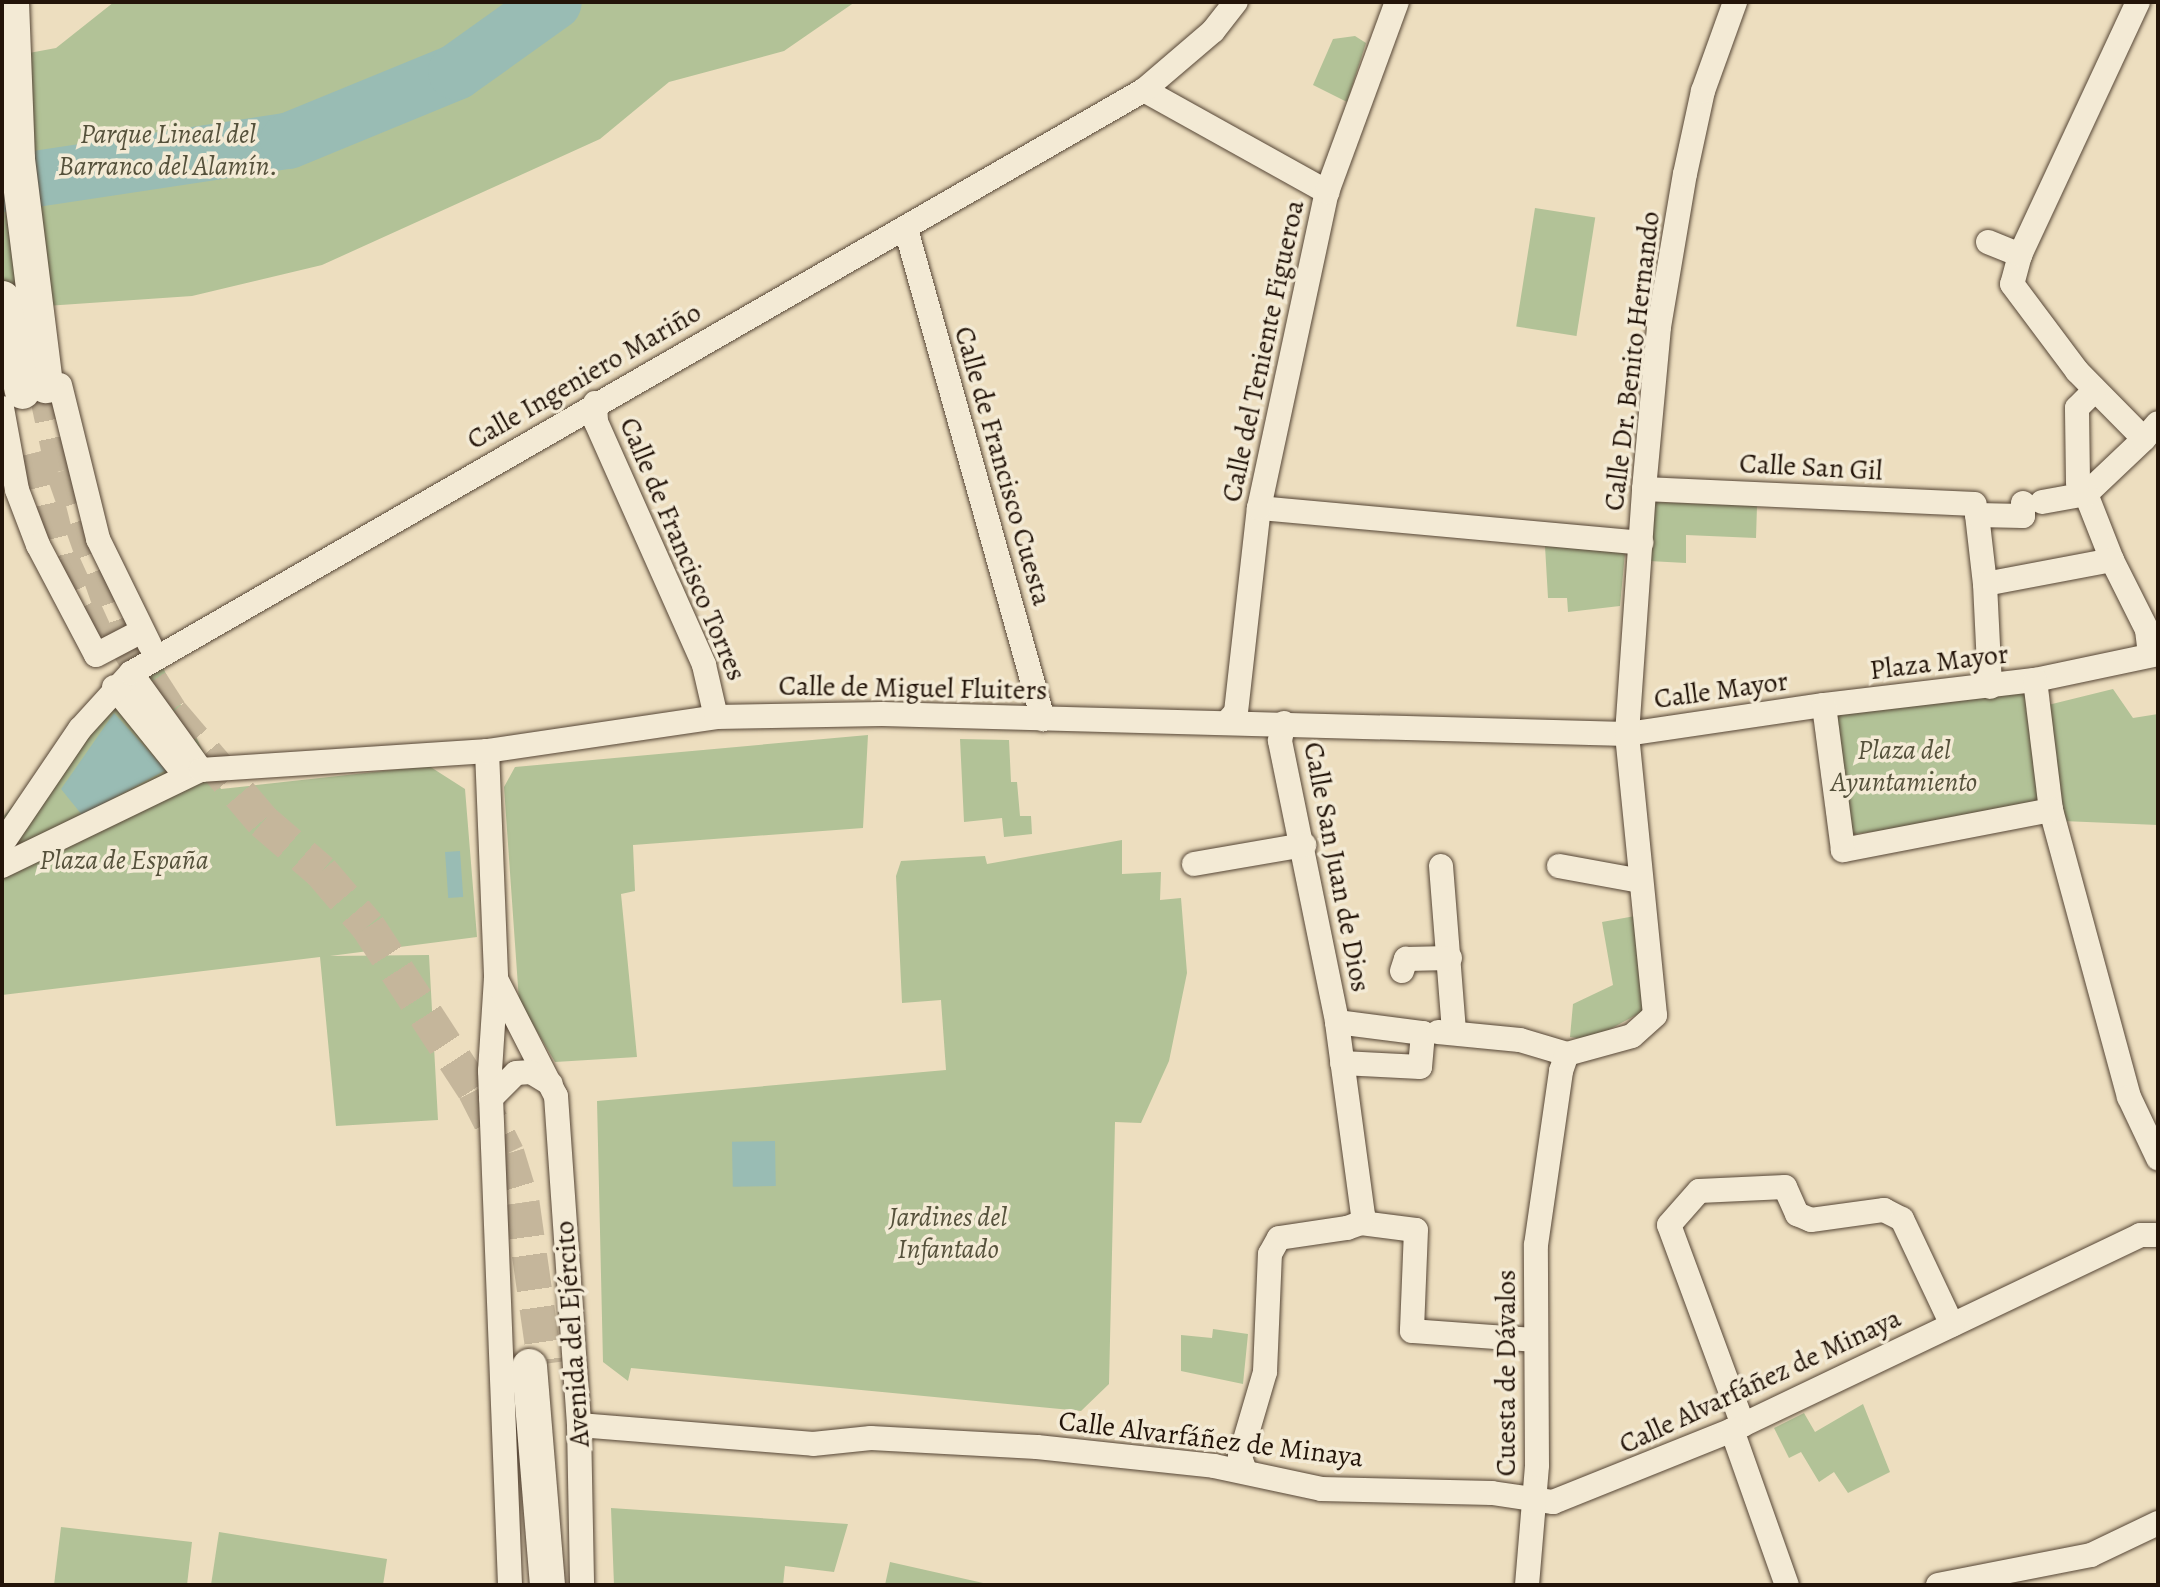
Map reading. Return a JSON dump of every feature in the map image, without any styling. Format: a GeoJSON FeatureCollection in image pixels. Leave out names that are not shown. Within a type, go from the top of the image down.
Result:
{"type":"FeatureCollection","features":[{"type":"Feature","properties":{"kind":"main road"},"geometry":{"type":"LineString","coordinates":[[11,2],[28,266],[32,392]]}},
{"type":"Feature","properties":{"kind":"main road"},"geometry":{"type":"LineString","coordinates":[[2,298],[32,392]]}},
{"type":"Feature","properties":{"kind":"main road","name":"Avenida del Ejército"},"geometry":{"type":"LineString","coordinates":[[537,1364],[546,1571]]}},
{"type":"Feature","properties":{"kind":"street","name":"Calle Ingeniero Mariño"},"geometry":{"type":"LineString","coordinates":[[2,844],[123,680],[595,403],[906,229],[1144,90],[1213,31],[1236,2]]}},
{"type":"Feature","properties":{"kind":"street","name":"Calle del Teniente Figueroa"},"geometry":{"type":"LineString","coordinates":[[1228,721],[1236,712],[1259,508],[1327,192],[1397,2]]}},
{"type":"Feature","properties":{"kind":"street","name":"Calle Dr. Benito Hernando"},"geometry":{"type":"LineString","coordinates":[[1567,1054],[1632,1036],[1649,1024],[1655,1015],[1627,734],[1644,489],[1659,327],[1685,174],[1703,91],[1735,2]]}},
{"type":"Feature","properties":{"kind":"street"},"geometry":{"type":"LineString","coordinates":[[1990,687],[1985,584],[1977,515],[2023,516],[2032,503],[2086,494],[2151,431],[2095,390],[2012,284],[2020,255],[2138,2]]}},
{"type":"Feature","properties":{"kind":"street"},"geometry":{"type":"LineString","coordinates":[[1144,90],[1327,192]]}},
{"type":"Feature","properties":{"kind":"street","name":"Calle de Francisco Cuesta"},"geometry":{"type":"LineString","coordinates":[[906,229],[1043,719]]}},
{"type":"Feature","properties":{"kind":"street"},"geometry":{"type":"LineString","coordinates":[[1987,242],[2020,255]]}},
{"type":"Feature","properties":{"kind":"street"},"geometry":{"type":"LineString","coordinates":[[2035,680],[2154,654],[2147,629],[2112,560],[2086,494],[2078,482],[2077,408],[2095,390]]}},
{"type":"Feature","properties":{"kind":"street"},"geometry":{"type":"LineString","coordinates":[[32,392],[17,490],[38,545],[96,655],[140,632]]}},
{"type":"Feature","properties":{"kind":"street"},"geometry":{"type":"LineString","coordinates":[[32,392],[140,632],[159,657]]}},
{"type":"Feature","properties":{"kind":"street","name":"Calle de Francisco Torres"},"geometry":{"type":"LineString","coordinates":[[595,403],[596,422],[704,665],[716,717]]}},
{"type":"Feature","properties":{"kind":"street","name":"Calle San Gil"},"geometry":{"type":"LineString","coordinates":[[1644,489],[1975,504]]}},
{"type":"Feature","properties":{"kind":"street"},"geometry":{"type":"LineString","coordinates":[[1259,508],[1641,543]]}},
{"type":"Feature","properties":{"kind":"street"},"geometry":{"type":"LineString","coordinates":[[1985,584],[2112,560]]}},
{"type":"Feature","properties":{"kind":"street"},"geometry":{"type":"LineString","coordinates":[[2,866],[193,773],[123,680]]}},
{"type":"Feature","properties":{"kind":"street","name":"Plaza Mayor"},"geometry":{"type":"LineString","coordinates":[[1824,705],[2035,680],[2051,810],[2129,1097],[2158,1158]]}},
{"type":"Feature","properties":{"kind":"street"},"geometry":{"type":"LineString","coordinates":[[1824,705],[1843,850],[2051,810]]}},
{"type":"Feature","properties":{"kind":"street","name":"Calle Mayor"},"geometry":{"type":"LineString","coordinates":[[1627,734],[1824,705]]}},
{"type":"Feature","properties":{"kind":"street","name":"Calle de Miguel Fluiters"},"geometry":{"type":"LineString","coordinates":[[193,773],[487,751],[716,717],[1228,721],[1627,734]]}},
{"type":"Feature","properties":{"kind":"street","name":"Calle San Juan de Dios"},"geometry":{"type":"LineString","coordinates":[[1284,723],[1280,741],[1304,845],[1337,1022],[1361,1223]]}},
{"type":"Feature","properties":{"kind":"street","name":"Avenida del Ejército"},"geometry":{"type":"LineString","coordinates":[[487,751],[496,978],[491,1098],[510,1585]]}},
{"type":"Feature","properties":{"kind":"street"},"geometry":{"type":"LineString","coordinates":[[1194,864],[1304,845]]}},
{"type":"Feature","properties":{"kind":"street"},"geometry":{"type":"LineString","coordinates":[[1441,866],[1454,1031]]}},
{"type":"Feature","properties":{"kind":"street"},"geometry":{"type":"LineString","coordinates":[[1559,866],[1641,881]]}},
{"type":"Feature","properties":{"kind":"street"},"geometry":{"type":"LineString","coordinates":[[1402,971],[1406,959],[1450,958]]}},
{"type":"Feature","properties":{"kind":"street","name":"Avenida del Ejército"},"geometry":{"type":"LineString","coordinates":[[496,978],[551,1084],[579,1424],[582,1585]]}},
{"type":"Feature","properties":{"kind":"street","name":"Calle San Juan de Dios"},"geometry":{"type":"LineString","coordinates":[[1337,1022],[1423,1032],[1454,1031],[1567,1054]]}},
{"type":"Feature","properties":{"kind":"street"},"geometry":{"type":"LineString","coordinates":[[1342,1063],[1420,1067],[1423,1032]]}},
{"type":"Feature","properties":{"kind":"street","name":"Cuesta de Dávalos"},"geometry":{"type":"LineString","coordinates":[[1527,1585],[1534,1502],[1536,1245],[1567,1054]]}},
{"type":"Feature","properties":{"kind":"street"},"geometry":{"type":"LineString","coordinates":[[491,1098],[516,1073],[531,1072],[551,1084]]}},
{"type":"Feature","properties":{"kind":"street"},"geometry":{"type":"LineString","coordinates":[[1787,1585],[1669,1224],[1699,1191],[1785,1187],[1797,1214],[1811,1220],[1884,1210],[1902,1219],[1952,1325]]}},
{"type":"Feature","properties":{"kind":"street"},"geometry":{"type":"LineString","coordinates":[[1245,1471],[1240,1457],[1265,1372],[1270,1254],[1279,1237],[1361,1223],[1416,1230],[1412,1331],[1535,1340]]}},
{"type":"Feature","properties":{"kind":"street","name":"Calle Alvarfáñez de Minaya"},"geometry":{"type":"LineString","coordinates":[[579,1424],[813,1444],[871,1437],[1037,1447],[1245,1471],[1321,1489],[1492,1493],[1534,1502],[1573,1499],[1737,1428],[2140,1235],[2157,1234]]}},
{"type":"Feature","properties":{"kind":"street"},"geometry":{"type":"LineString","coordinates":[[1938,1585],[2091,1555],[2158,1523]]}},
{"type":"Feature","properties":{"kind":"green space","name":"Parque Lineal del Barranco del Alamín."},"geometry":{"type":"Polygon","coordinates":[[[114,2],[855,2],[784,51],[669,82],[600,139],[322,265],[192,296],[2,309],[2,58],[56,48],[114,2]]]}},
{"type":"Feature","properties":{"kind":"green space"},"geometry":{"type":"Polygon","coordinates":[[[1355,36],[1366,43],[1347,102],[1313,85],[1333,39],[1355,36]]]}},
{"type":"Feature","properties":{"kind":"green space"},"geometry":{"type":"Polygon","coordinates":[[[1535,208],[1595,218],[1576,336],[1516,327],[1535,208]]]}},
{"type":"Feature","properties":{"kind":"green space"},"geometry":{"type":"Polygon","coordinates":[[[1654,502],[1757,506],[1756,538],[1686,535],[1686,563],[1649,561],[1654,502]]]}},
{"type":"Feature","properties":{"kind":"green space"},"geometry":{"type":"Polygon","coordinates":[[[1545,546],[1625,553],[1620,606],[1568,612],[1567,598],[1548,598],[1545,546]]]}},
{"type":"Feature","properties":{"kind":"green space","name":"Plaza de España"},"geometry":{"type":"Polygon","coordinates":[[[158,657],[221,789],[429,766],[465,789],[477,937],[330,956],[429,955],[438,1120],[336,1126],[320,957],[2,995],[2,818],[80,729],[158,657]]]}},
{"type":"Feature","properties":{"kind":"green space","name":"Plaza del Ayuntamiento"},"geometry":{"type":"Polygon","coordinates":[[[2035,680],[2051,810],[1841,836],[1825,706],[2035,680]]]}},
{"type":"Feature","properties":{"kind":"green space"},"geometry":{"type":"Polygon","coordinates":[[[2113,689],[2133,718],[2158,714],[2158,825],[2063,821],[2048,705],[2113,689]]]}},
{"type":"Feature","properties":{"kind":"green space"},"geometry":{"type":"Polygon","coordinates":[[[868,735],[863,828],[633,845],[635,891],[621,894],[637,1057],[555,1062],[519,1001],[504,787],[515,767],[868,735]]]}},
{"type":"Feature","properties":{"kind":"green space"},"geometry":{"type":"Polygon","coordinates":[[[960,739],[1009,740],[1011,782],[1017,782],[1020,816],[1031,816],[1032,834],[1004,837],[1002,818],[964,822],[960,739]]]}},
{"type":"Feature","properties":{"kind":"green space","name":"Jardines del Infantado"},"geometry":{"type":"Polygon","coordinates":[[[1122,840],[1122,874],[1161,872],[1160,900],[1181,898],[1187,973],[1169,1061],[1141,1123],[1115,1122],[1109,1384],[1081,1411],[631,1368],[628,1381],[603,1362],[597,1101],[946,1070],[941,1000],[902,1003],[896,876],[901,861],[985,856],[987,864],[1122,840]]]}},
{"type":"Feature","properties":{"kind":"green space"},"geometry":{"type":"Polygon","coordinates":[[[1635,916],[1649,1008],[1590,1040],[1570,1037],[1573,1004],[1613,985],[1602,922],[1635,916]]]}},
{"type":"Feature","properties":{"kind":"green space"},"geometry":{"type":"Polygon","coordinates":[[[1213,1329],[1248,1334],[1243,1384],[1181,1371],[1181,1335],[1212,1338],[1213,1329]]]}},
{"type":"Feature","properties":{"kind":"green space"},"geometry":{"type":"Polygon","coordinates":[[[1863,1404],[1890,1472],[1848,1493],[1834,1472],[1819,1482],[1801,1452],[1789,1458],[1774,1428],[1804,1413],[1815,1432],[1863,1404]]]}},
{"type":"Feature","properties":{"kind":"green space"},"geometry":{"type":"Polygon","coordinates":[[[611,1508],[848,1524],[834,1572],[785,1566],[783,1585],[614,1585],[611,1508]]]}},
{"type":"Feature","properties":{"kind":"green space"},"geometry":{"type":"Polygon","coordinates":[[[61,1527],[192,1542],[187,1585],[54,1585],[61,1527]]]}},
{"type":"Feature","properties":{"kind":"green space"},"geometry":{"type":"Polygon","coordinates":[[[219,1532],[387,1559],[383,1585],[211,1585],[219,1532]]]}},
{"type":"Feature","properties":{"kind":"green space"},"geometry":{"type":"Polygon","coordinates":[[[890,1562],[992,1585],[885,1585],[890,1562]]]}},
{"type":"Feature","properties":{"kind":"water"},"geometry":{"type":"Polygon","coordinates":[[[114,713],[166,770],[82,815],[61,789],[114,713]]]}},
{"type":"Feature","properties":{"kind":"water"},"geometry":{"type":"Polygon","coordinates":[[[460,851],[463,897],[448,898],[445,852],[460,851]]]}},
{"type":"Feature","properties":{"kind":"water"},"geometry":{"type":"Polygon","coordinates":[[[775,1141],[776,1186],[733,1187],[732,1142],[775,1141]]]}},
{"type":"Feature","properties":{"kind":"waterway"},"geometry":{"type":"LineString","coordinates":[[2,184],[288,141],[456,72],[554,2]]}},
{"type":"Feature","properties":{"kind":"tunnel"},"geometry":{"type":"LineString","coordinates":[[45,385],[63,470],[122,637],[171,713],[263,821],[321,871],[368,926],[475,1090],[507,1153],[522,1202],[545,1363]]}},
{"type":"Feature","properties":{"kind":"tunnel"},"geometry":{"type":"LineString","coordinates":[[35,452],[61,558],[97,637]]}}]}
